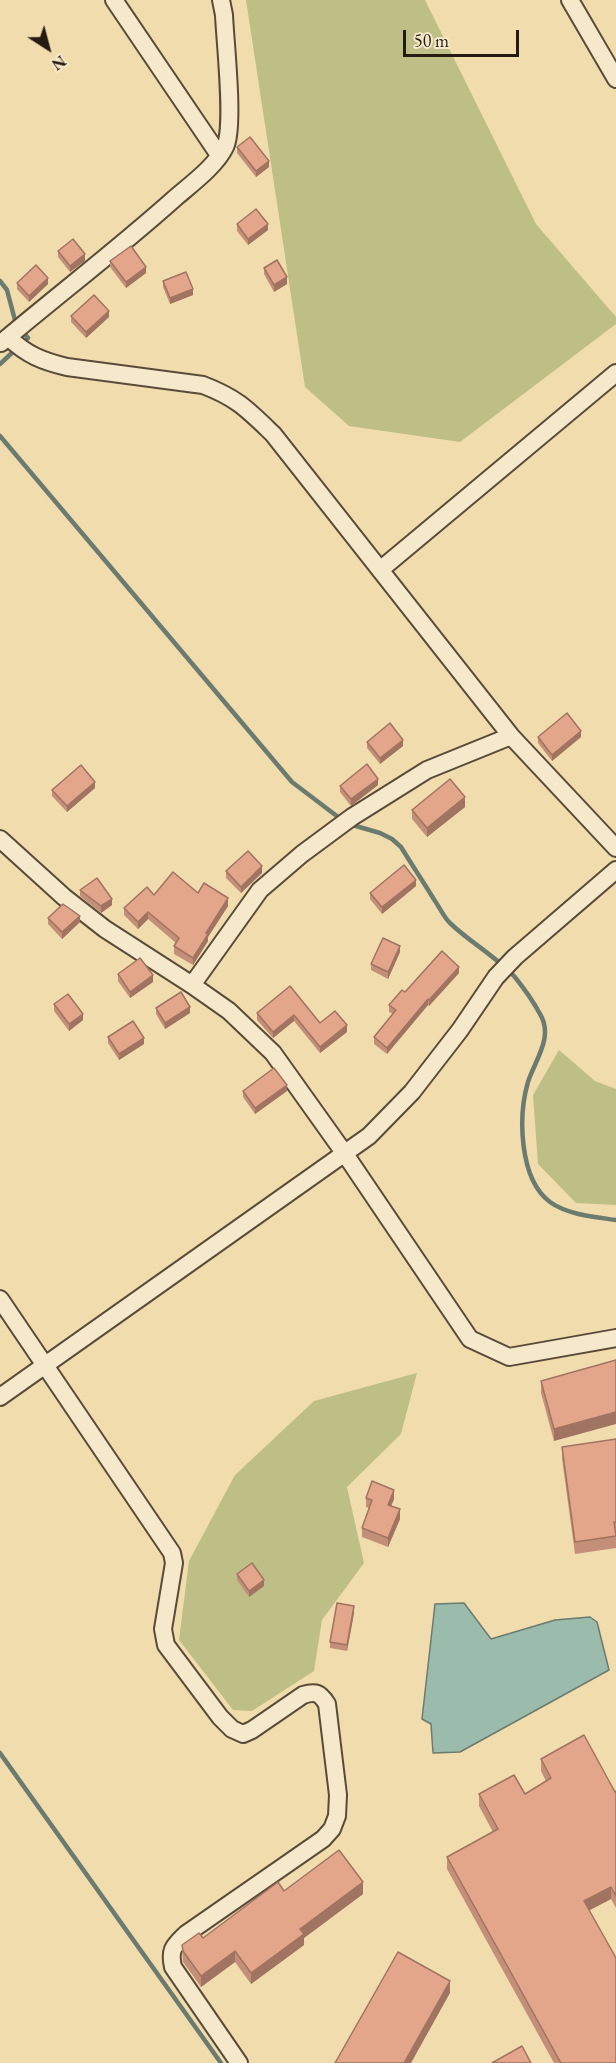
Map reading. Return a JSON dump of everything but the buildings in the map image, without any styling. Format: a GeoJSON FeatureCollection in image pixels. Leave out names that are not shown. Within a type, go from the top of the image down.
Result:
{"type":"FeatureCollection","features":[{"type":"Feature","properties":{"kind":"street"},"geometry":{"type":"LineString","coordinates":[[114,0],[219,155]]}},
{"type":"Feature","properties":{"kind":"street"},"geometry":{"type":"LineString","coordinates":[[221,0],[224,15],[229,132],[226,147],[201,175],[162,210],[4,340],[48,363],[67,368],[203,385],[222,392],[243,405],[273,434],[511,736],[616,848]]}},
{"type":"Feature","properties":{"kind":"street"},"geometry":{"type":"LineString","coordinates":[[570,0],[616,79]]}},
{"type":"Feature","properties":{"kind":"street"},"geometry":{"type":"LineString","coordinates":[[380,570],[616,373]]}},
{"type":"Feature","properties":{"kind":"street"},"geometry":{"type":"LineString","coordinates":[[192,985],[260,890],[302,854],[352,818],[427,771],[511,736]]}},
{"type":"Feature","properties":{"kind":"street"},"geometry":{"type":"LineString","coordinates":[[0,840],[64,897],[105,929],[229,1011],[273,1053],[345,1154],[470,1339],[509,1357],[616,1338]]}},
{"type":"Feature","properties":{"kind":"street"},"geometry":{"type":"LineString","coordinates":[[0,1397],[369,1136],[412,1092],[496,978],[515,957],[616,870]]}},
{"type":"Feature","properties":{"kind":"street"},"geometry":{"type":"LineString","coordinates":[[0,1299],[172,1552],[174,1563],[164,1629],[166,1645],[220,1717],[232,1729],[243,1734],[303,1695],[312,1692],[321,1695],[327,1704],[338,1796],[337,1816],[332,1829],[322,1839],[186,1934],[174,1946],[171,1955],[173,1967],[239,2063]]}},
{"type":"Feature","properties":{"kind":"green space"},"geometry":{"type":"Polygon","coordinates":[[[246,0],[425,0],[536,224],[616,317],[616,324],[460,442],[349,426],[305,387],[246,0]]]}},
{"type":"Feature","properties":{"kind":"green space"},"geometry":{"type":"Polygon","coordinates":[[[559,1050],[595,1081],[616,1089],[616,1205],[576,1203],[538,1164],[533,1095],[559,1050]]]}},
{"type":"Feature","properties":{"kind":"green space"},"geometry":{"type":"Polygon","coordinates":[[[417,1373],[401,1434],[347,1487],[364,1563],[322,1620],[314,1671],[252,1711],[233,1710],[179,1640],[189,1561],[235,1475],[314,1401],[417,1373]]]}},
{"type":"Feature","properties":{"kind":"shaded area"},"geometry":{"type":"Polygon","coordinates":[[[464,1603],[491,1639],[555,1620],[590,1617],[597,1622],[609,1670],[460,1752],[433,1753],[431,1724],[422,1719],[435,1604],[464,1603]]]}},
{"type":"Feature","properties":{"kind":"waterway"},"geometry":{"type":"LineString","coordinates":[[0,281],[7,290],[16,324]]}},
{"type":"Feature","properties":{"kind":"waterway"},"geometry":{"type":"LineString","coordinates":[[22,331],[28,338],[22,344]]}},
{"type":"Feature","properties":{"kind":"waterway"},"geometry":{"type":"LineString","coordinates":[[0,364],[16,349]]}},
{"type":"Feature","properties":{"kind":"waterway"},"geometry":{"type":"LineString","coordinates":[[0,436],[292,782],[342,820]]}},
{"type":"Feature","properties":{"kind":"waterway"},"geometry":{"type":"LineString","coordinates":[[349,824],[380,833],[401,847],[449,922],[507,969],[531,999],[544,1023],[545,1031],[542,1048],[528,1082],[523,1112],[524,1146],[532,1178],[540,1192],[557,1206],[582,1215],[616,1220]]}},
{"type":"Feature","properties":{"kind":"waterway"},"geometry":{"type":"LineString","coordinates":[[0,1753],[221,2063]]}}]}
